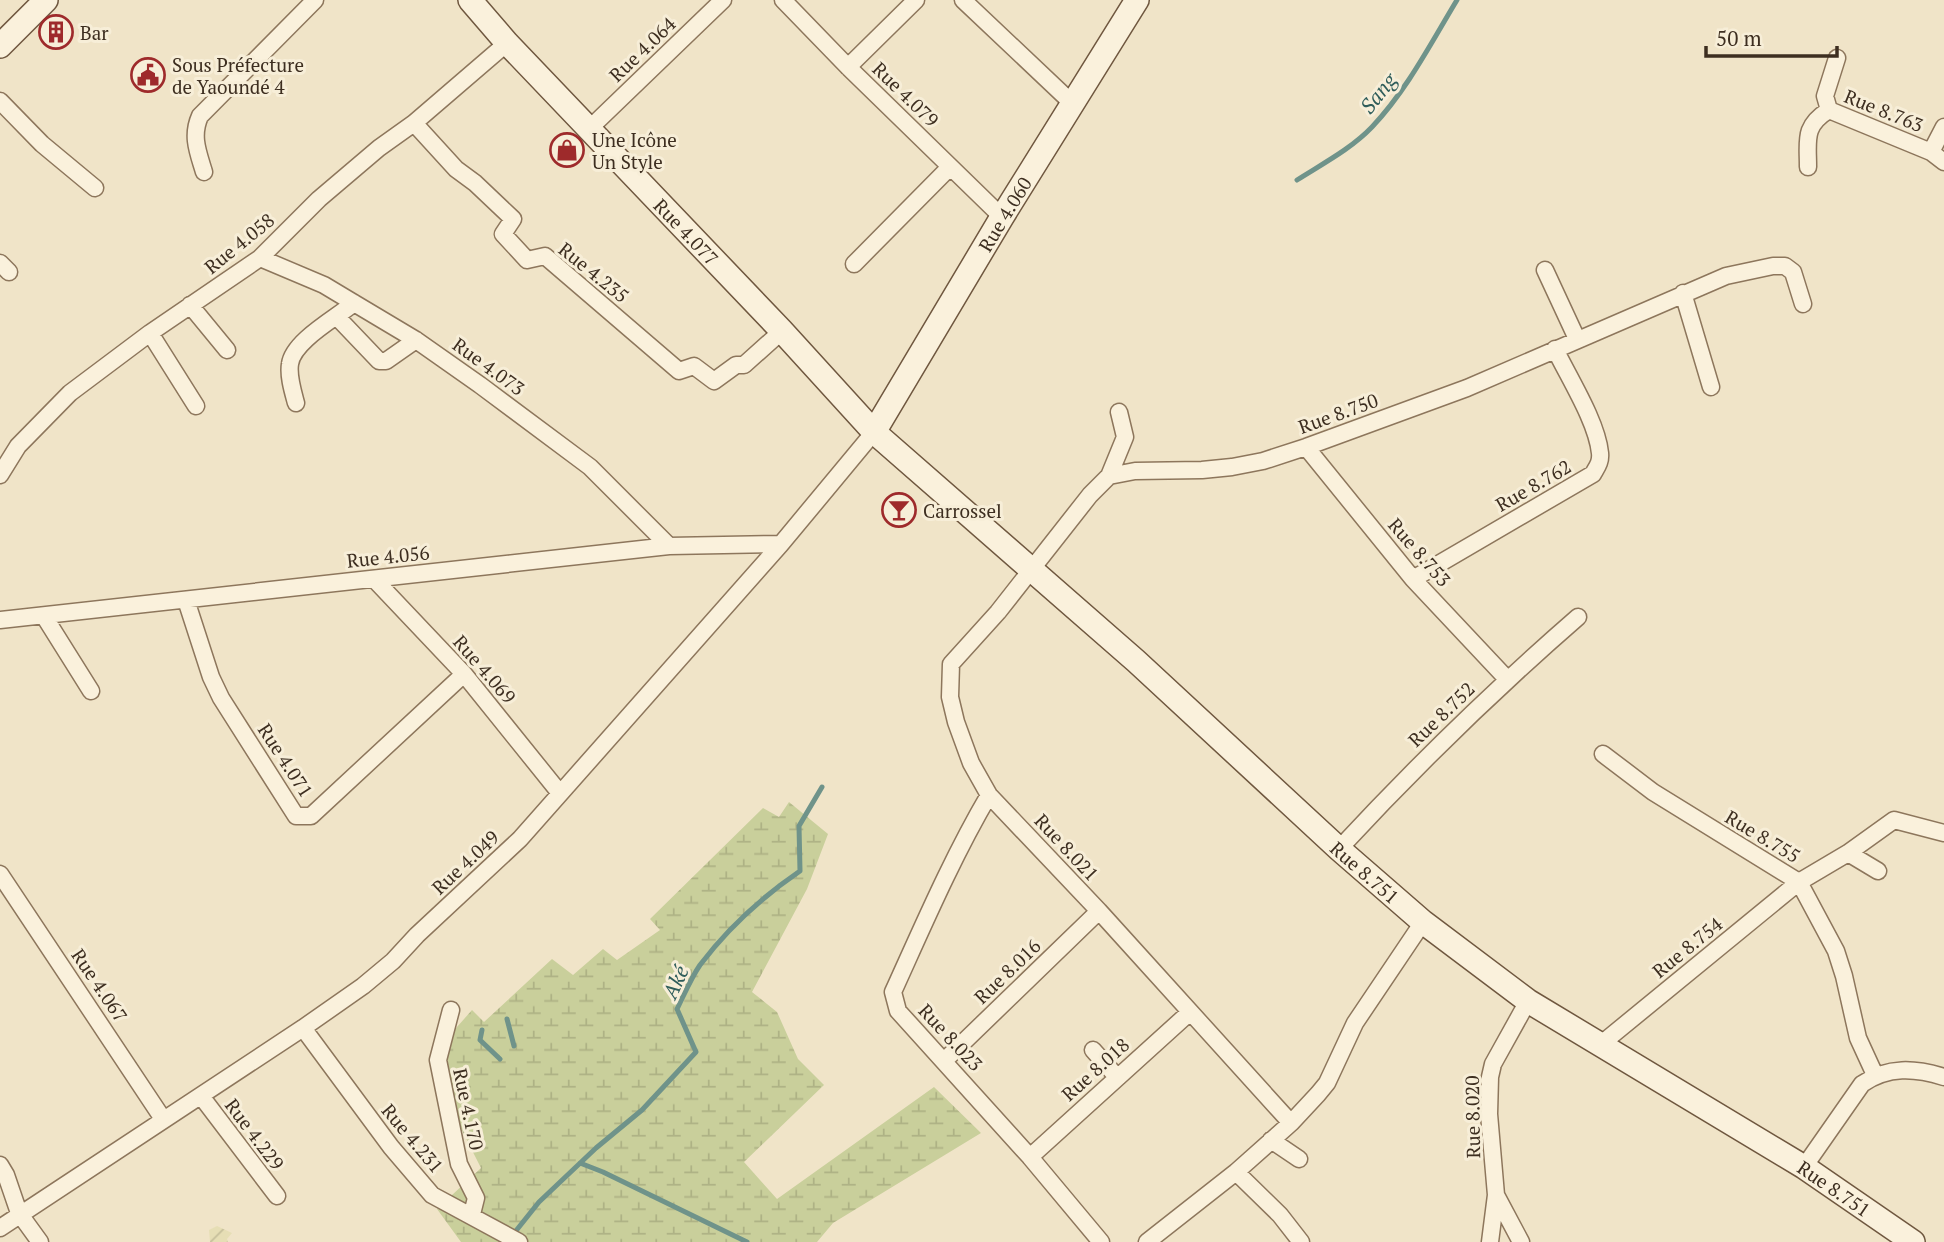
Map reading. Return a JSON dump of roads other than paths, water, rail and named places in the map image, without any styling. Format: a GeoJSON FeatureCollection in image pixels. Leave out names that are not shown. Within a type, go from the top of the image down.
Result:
{"type":"FeatureCollection","features":[{"type":"Feature","properties":{"kind":"main road"},"geometry":{"type":"LineString","coordinates":[[0,46],[46,0]]}},
{"type":"Feature","properties":{"kind":"main road","name":"Rue 4.077"},"geometry":{"type":"LineString","coordinates":[[470,0],[507,43],[782,331],[874,432]]}},
{"type":"Feature","properties":{"kind":"main road","name":"Rue 4.060"},"geometry":{"type":"LineString","coordinates":[[874,432],[1002,217],[1137,0]]}},
{"type":"Feature","properties":{"kind":"main road","name":"Rue 8.751"},"geometry":{"type":"LineString","coordinates":[[874,432],[1136,661],[1339,849],[1423,922],[1528,1001],[1804,1167],[1913,1242]]}},
{"type":"Feature","properties":{"kind":"street"},"geometry":{"type":"LineString","coordinates":[[204,172],[194,140],[195,127],[200,116],[315,0]]}},
{"type":"Feature","properties":{"kind":"street","name":"Rue 4.064"},"geometry":{"type":"LineString","coordinates":[[589,129],[723,0]]}},
{"type":"Feature","properties":{"kind":"street","name":"Rue 4.079"},"geometry":{"type":"LineString","coordinates":[[783,0],[1002,217]]}},
{"type":"Feature","properties":{"kind":"street"},"geometry":{"type":"LineString","coordinates":[[848,67],[916,0]]}},
{"type":"Feature","properties":{"kind":"street"},"geometry":{"type":"LineString","coordinates":[[963,0],[1073,104]]}},
{"type":"Feature","properties":{"kind":"street","name":"Rue 4.058"},"geometry":{"type":"LineString","coordinates":[[0,475],[18,446],[69,393],[150,333],[260,258],[319,199],[379,148],[414,123],[507,43]]}},
{"type":"Feature","properties":{"kind":"street"},"geometry":{"type":"LineString","coordinates":[[1829,110],[1825,96],[1837,58]]}},
{"type":"Feature","properties":{"kind":"street"},"geometry":{"type":"LineString","coordinates":[[0,102],[42,144],[95,188]]}},
{"type":"Feature","properties":{"kind":"street","name":"Rue 8.763"},"geometry":{"type":"LineString","coordinates":[[1808,167],[1808,136],[1814,119],[1829,110],[1931,152],[1944,162]]}},
{"type":"Feature","properties":{"kind":"street","name":"Rue 4.235"},"geometry":{"type":"LineString","coordinates":[[414,123],[456,169],[513,219],[503,234],[527,260],[545,256],[679,371],[694,366],[715,381],[736,365],[744,365],[782,331]]}},
{"type":"Feature","properties":{"kind":"street"},"geometry":{"type":"LineString","coordinates":[[1931,152],[1944,127]]}},
{"type":"Feature","properties":{"kind":"street"},"geometry":{"type":"LineString","coordinates":[[854,264],[950,167]]}},
{"type":"Feature","properties":{"kind":"street","name":"Rue 4.073"},"geometry":{"type":"LineString","coordinates":[[260,258],[324,285],[416,340],[481,384],[590,467],[668,546]]}},
{"type":"Feature","properties":{"kind":"street","name":"Rue 8.750"},"geometry":{"type":"LineString","coordinates":[[1109,476],[1135,471],[1216,469],[1263,461],[1467,388],[1726,276],[1785,266],[1793,272],[1803,304]]}},
{"type":"Feature","properties":{"kind":"street"},"geometry":{"type":"LineString","coordinates":[[1545,270],[1577,340]]}},
{"type":"Feature","properties":{"kind":"street"},"geometry":{"type":"LineString","coordinates":[[1683,293],[1711,387]]}},
{"type":"Feature","properties":{"kind":"street"},"geometry":{"type":"LineString","coordinates":[[296,403],[289,365],[295,351],[305,339],[354,303]]}},
{"type":"Feature","properties":{"kind":"street"},"geometry":{"type":"LineString","coordinates":[[190,305],[227,350]]}},
{"type":"Feature","properties":{"kind":"street"},"geometry":{"type":"LineString","coordinates":[[337,317],[379,361],[386,361],[416,340]]}},
{"type":"Feature","properties":{"kind":"street"},"geometry":{"type":"LineString","coordinates":[[150,333],[196,406]]}},
{"type":"Feature","properties":{"kind":"street","name":"Rue 8.762"},"geometry":{"type":"LineString","coordinates":[[1413,579],[1593,474],[1599,464],[1600,454],[1595,435],[1555,349]]}},
{"type":"Feature","properties":{"kind":"street"},"geometry":{"type":"LineString","coordinates":[[1031,572],[1090,495],[1109,476],[1125,437],[1119,412]]}},
{"type":"Feature","properties":{"kind":"street","name":"Rue 4.049"},"geometry":{"type":"LineString","coordinates":[[0,1228],[303,1028],[363,986],[393,961],[417,935],[520,839],[781,544],[874,432]]}},
{"type":"Feature","properties":{"kind":"street","name":"Rue 8.753"},"geometry":{"type":"LineString","coordinates":[[1306,447],[1413,579],[1507,679]]}},
{"type":"Feature","properties":{"kind":"street","name":"Rue 4.056"},"geometry":{"type":"LineString","coordinates":[[0,620],[668,546],[781,544]]}},
{"type":"Feature","properties":{"kind":"street","name":"Rue 8.021"},"geometry":{"type":"LineString","coordinates":[[1031,572],[954,659],[950,670],[950,697],[962,744],[989,795],[1099,911],[1291,1123]]}},
{"type":"Feature","properties":{"kind":"street","name":"Rue 4.069"},"geometry":{"type":"LineString","coordinates":[[374,579],[464,674],[559,792]]}},
{"type":"Feature","properties":{"kind":"street","name":"Rue 4.071"},"geometry":{"type":"LineString","coordinates":[[186,600],[211,677],[221,698],[296,816],[311,816],[464,674]]}},
{"type":"Feature","properties":{"kind":"street"},"geometry":{"type":"LineString","coordinates":[[44,616],[91,691]]}},
{"type":"Feature","properties":{"kind":"street","name":"Rue 8.752"},"geometry":{"type":"LineString","coordinates":[[1339,849],[1402,781],[1507,679],[1578,617]]}},
{"type":"Feature","properties":{"kind":"street","name":"Rue 8.755"},"geometry":{"type":"LineString","coordinates":[[1603,754],[1653,792],[1799,882],[1836,951],[1858,1038],[1875,1075]]}},
{"type":"Feature","properties":{"kind":"street","name":"Rue 8.023"},"geometry":{"type":"LineString","coordinates":[[989,795],[969,828],[893,992],[898,1011],[945,1060],[1101,1242]]}},
{"type":"Feature","properties":{"kind":"street","name":"Rue 8.754"},"geometry":{"type":"LineString","coordinates":[[1600,1045],[1799,882],[1848,853],[1894,820],[1944,833]]}},
{"type":"Feature","properties":{"kind":"street"},"geometry":{"type":"LineString","coordinates":[[1848,853],[1878,871]]}},
{"type":"Feature","properties":{"kind":"street","name":"Rue 4.067"},"geometry":{"type":"LineString","coordinates":[[0,874],[163,1119]]}},
{"type":"Feature","properties":{"kind":"street","name":"Rue 8.016"},"geometry":{"type":"LineString","coordinates":[[945,1060],[1099,911]]}},
{"type":"Feature","properties":{"kind":"street"},"geometry":{"type":"LineString","coordinates":[[1147,1242],[1236,1172],[1291,1123],[1327,1083],[1355,1023],[1423,922]]}},
{"type":"Feature","properties":{"kind":"street","name":"Rue 8.020"},"geometry":{"type":"LineString","coordinates":[[1490,1242],[1496,1195],[1489,1114],[1490,1077],[1493,1064],[1528,1001]]}},
{"type":"Feature","properties":{"kind":"street","name":"Rue 4.170"},"geometry":{"type":"LineString","coordinates":[[451,1010],[438,1060],[459,1164],[476,1198],[471,1214]]}},
{"type":"Feature","properties":{"kind":"street","name":"Rue 8.018"},"geometry":{"type":"LineString","coordinates":[[1030,1157],[1189,1013]]}},
{"type":"Feature","properties":{"kind":"street","name":"Rue 4.231"},"geometry":{"type":"LineString","coordinates":[[303,1028],[391,1147],[432,1195],[519,1242]]}},
{"type":"Feature","properties":{"kind":"street"},"geometry":{"type":"LineString","coordinates":[[1093,1050],[1117,1077]]}},
{"type":"Feature","properties":{"kind":"street"},"geometry":{"type":"LineString","coordinates":[[1804,1167],[1862,1084],[1875,1075],[1908,1069],[1944,1077]]}},
{"type":"Feature","properties":{"kind":"street","name":"Rue 4.229"},"geometry":{"type":"LineString","coordinates":[[201,1096],[276,1196]]}},
{"type":"Feature","properties":{"kind":"street"},"geometry":{"type":"LineString","coordinates":[[1271,1140],[1299,1159]]}},
{"type":"Feature","properties":{"kind":"street"},"geometry":{"type":"LineString","coordinates":[[0,1165],[19,1213],[40,1242]]}},
{"type":"Feature","properties":{"kind":"street"},"geometry":{"type":"LineString","coordinates":[[1236,1172],[1280,1215],[1301,1242]]}},
{"type":"Feature","properties":{"kind":"street"},"geometry":{"type":"LineString","coordinates":[[1496,1195],[1521,1242]]}},
{"type":"Feature","properties":{"kind":"waterway","name":"Sang"},"geometry":{"type":"LineString","coordinates":[[1297,180],[1346,149],[1385,113],[1457,0]]}},
{"type":"Feature","properties":{"kind":"waterway","name":"Aké"},"geometry":{"type":"LineString","coordinates":[[511,1237],[539,1202],[596,1148],[642,1110],[696,1052],[677,1009],[697,970],[722,938],[759,902],[800,871],[799,826],[822,787]]}},
{"type":"Feature","properties":{"kind":"waterway"},"geometry":{"type":"LineString","coordinates":[[507,1019],[514,1046]]}},
{"type":"Feature","properties":{"kind":"waterway"},"geometry":{"type":"LineString","coordinates":[[482,1030],[480,1040],[500,1059]]}},
{"type":"Feature","properties":{"kind":"waterway"},"geometry":{"type":"LineString","coordinates":[[580,1163],[747,1242]]}},
{"type":"Feature","properties":{"kind":"place","name":"Bar"},"geometry":{"type":"Point","coordinates":[56,32]}},
{"type":"Feature","properties":{"kind":"place","name":"Sous Préfecture de Yaoundé 4"},"geometry":{"type":"Point","coordinates":[148,75]}},
{"type":"Feature","properties":{"kind":"place","name":"Une Icône Un Style"},"geometry":{"type":"Point","coordinates":[567,150]}},
{"type":"Feature","properties":{"kind":"place","name":"Carrossel"},"geometry":{"type":"Point","coordinates":[899,510]}}]}
